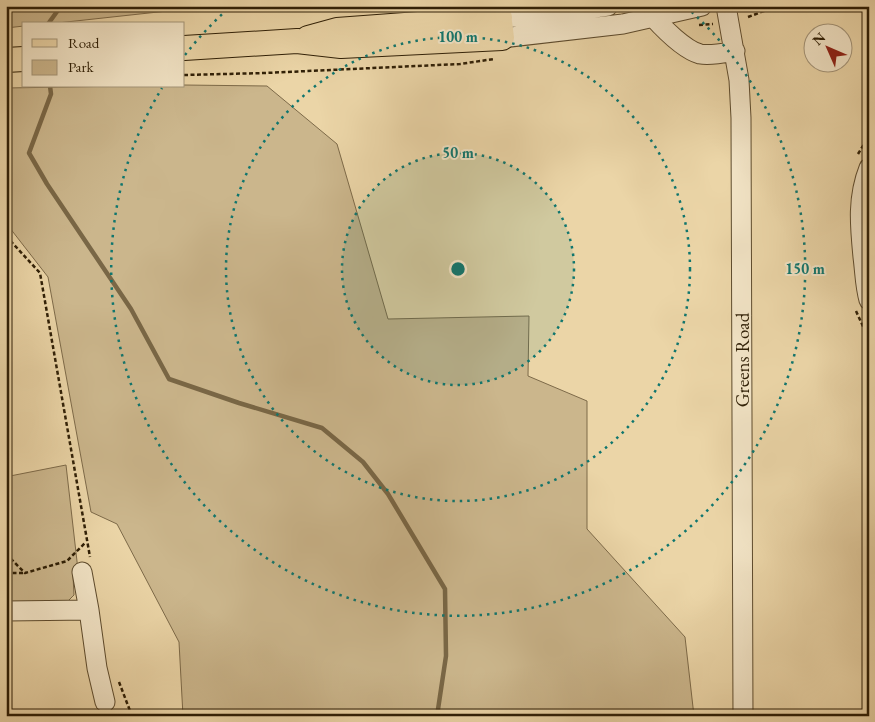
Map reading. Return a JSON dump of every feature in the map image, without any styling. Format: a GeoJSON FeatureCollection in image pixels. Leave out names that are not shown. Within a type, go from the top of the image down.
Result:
{"type":"FeatureCollection","features":[{"type":"Feature","properties":{"kind":"main road"},"geometry":{"type":"LineString","coordinates":[[407,24],[422,9],[429,6]]}},
{"type":"Feature","properties":{"kind":"main road"},"geometry":{"type":"LineString","coordinates":[[297,41],[337,30],[407,24],[500,30]]}},
{"type":"Feature","properties":{"kind":"main road"},"geometry":{"type":"LineString","coordinates":[[185,48],[297,41],[341,46],[500,30]]}},
{"type":"Feature","properties":{"kind":"main road"},"geometry":{"type":"LineString","coordinates":[[6,60],[22,59]]}},
{"type":"Feature","properties":{"kind":"street"},"geometry":{"type":"LineString","coordinates":[[500,30],[540,16],[608,6]]}},
{"type":"Feature","properties":{"kind":"street"},"geometry":{"type":"LineString","coordinates":[[500,30],[588,28],[653,17],[702,6]]}},
{"type":"Feature","properties":{"kind":"street","name":"Greens Road"},"geometry":{"type":"LineString","coordinates":[[726,6],[739,80],[741,118],[743,716]]}},
{"type":"Feature","properties":{"kind":"street"},"geometry":{"type":"LineString","coordinates":[[653,17],[666,31],[697,53],[711,55],[735,51]]}},
{"type":"Feature","properties":{"kind":"street"},"geometry":{"type":"LineString","coordinates":[[869,168],[859,208],[869,300]]}},
{"type":"Feature","properties":{"kind":"street"},"geometry":{"type":"LineString","coordinates":[[86,566],[96,668],[105,702]]}},
{"type":"Feature","properties":{"kind":"street"},"geometry":{"type":"LineString","coordinates":[[6,611],[89,610]]}},
{"type":"Feature","properties":{"kind":"path"},"geometry":{"type":"LineString","coordinates":[[763,6],[764,11]]}},
{"type":"Feature","properties":{"kind":"path"},"geometry":{"type":"LineString","coordinates":[[748,17],[782,6]]}},
{"type":"Feature","properties":{"kind":"path"},"geometry":{"type":"LineString","coordinates":[[185,75],[460,64],[500,30]]}},
{"type":"Feature","properties":{"kind":"path"},"geometry":{"type":"LineString","coordinates":[[6,236],[40,274],[86,542],[86,566]]}},
{"type":"Feature","properties":{"kind":"path"},"geometry":{"type":"LineString","coordinates":[[869,331],[866,333],[869,345]]}},
{"type":"Feature","properties":{"kind":"path"},"geometry":{"type":"LineString","coordinates":[[869,353],[869,375]]}},
{"type":"Feature","properties":{"kind":"path"},"geometry":{"type":"LineString","coordinates":[[6,573],[25,573],[67,561],[86,542]]}},
{"type":"Feature","properties":{"kind":"path"},"geometry":{"type":"LineString","coordinates":[[6,554],[25,573]]}},
{"type":"Feature","properties":{"kind":"path"},"geometry":{"type":"LineString","coordinates":[[118,680],[132,716]]}},
{"type":"Feature","properties":{"kind":"green space"},"geometry":{"type":"Polygon","coordinates":[[[6,6],[213,6],[66,22],[22,22],[22,26],[6,28],[6,6]]]}},
{"type":"Feature","properties":{"kind":"green space"},"geometry":{"type":"Polygon","coordinates":[[[185,85],[267,86],[337,144],[388,319],[529,316],[528,376],[587,401],[587,529],[685,637],[694,716],[183,716],[179,642],[117,524],[91,512],[48,277],[6,223],[6,88],[185,88],[185,85]]]}},
{"type":"Feature","properties":{"kind":"green space"},"geometry":{"type":"Polygon","coordinates":[[[66,465],[78,570],[73,576],[74,595],[67,602],[6,603],[6,486],[10,476],[66,465]]]}},
{"type":"Feature","properties":{"kind":"waterway"},"geometry":{"type":"LineString","coordinates":[[49,22],[61,6]]}},
{"type":"Feature","properties":{"kind":"waterway"},"geometry":{"type":"LineString","coordinates":[[50,88],[51,94],[29,153],[47,184],[131,309],[169,379],[239,403],[322,428],[363,462],[388,494],[445,589],[446,656],[437,716]]}}]}
